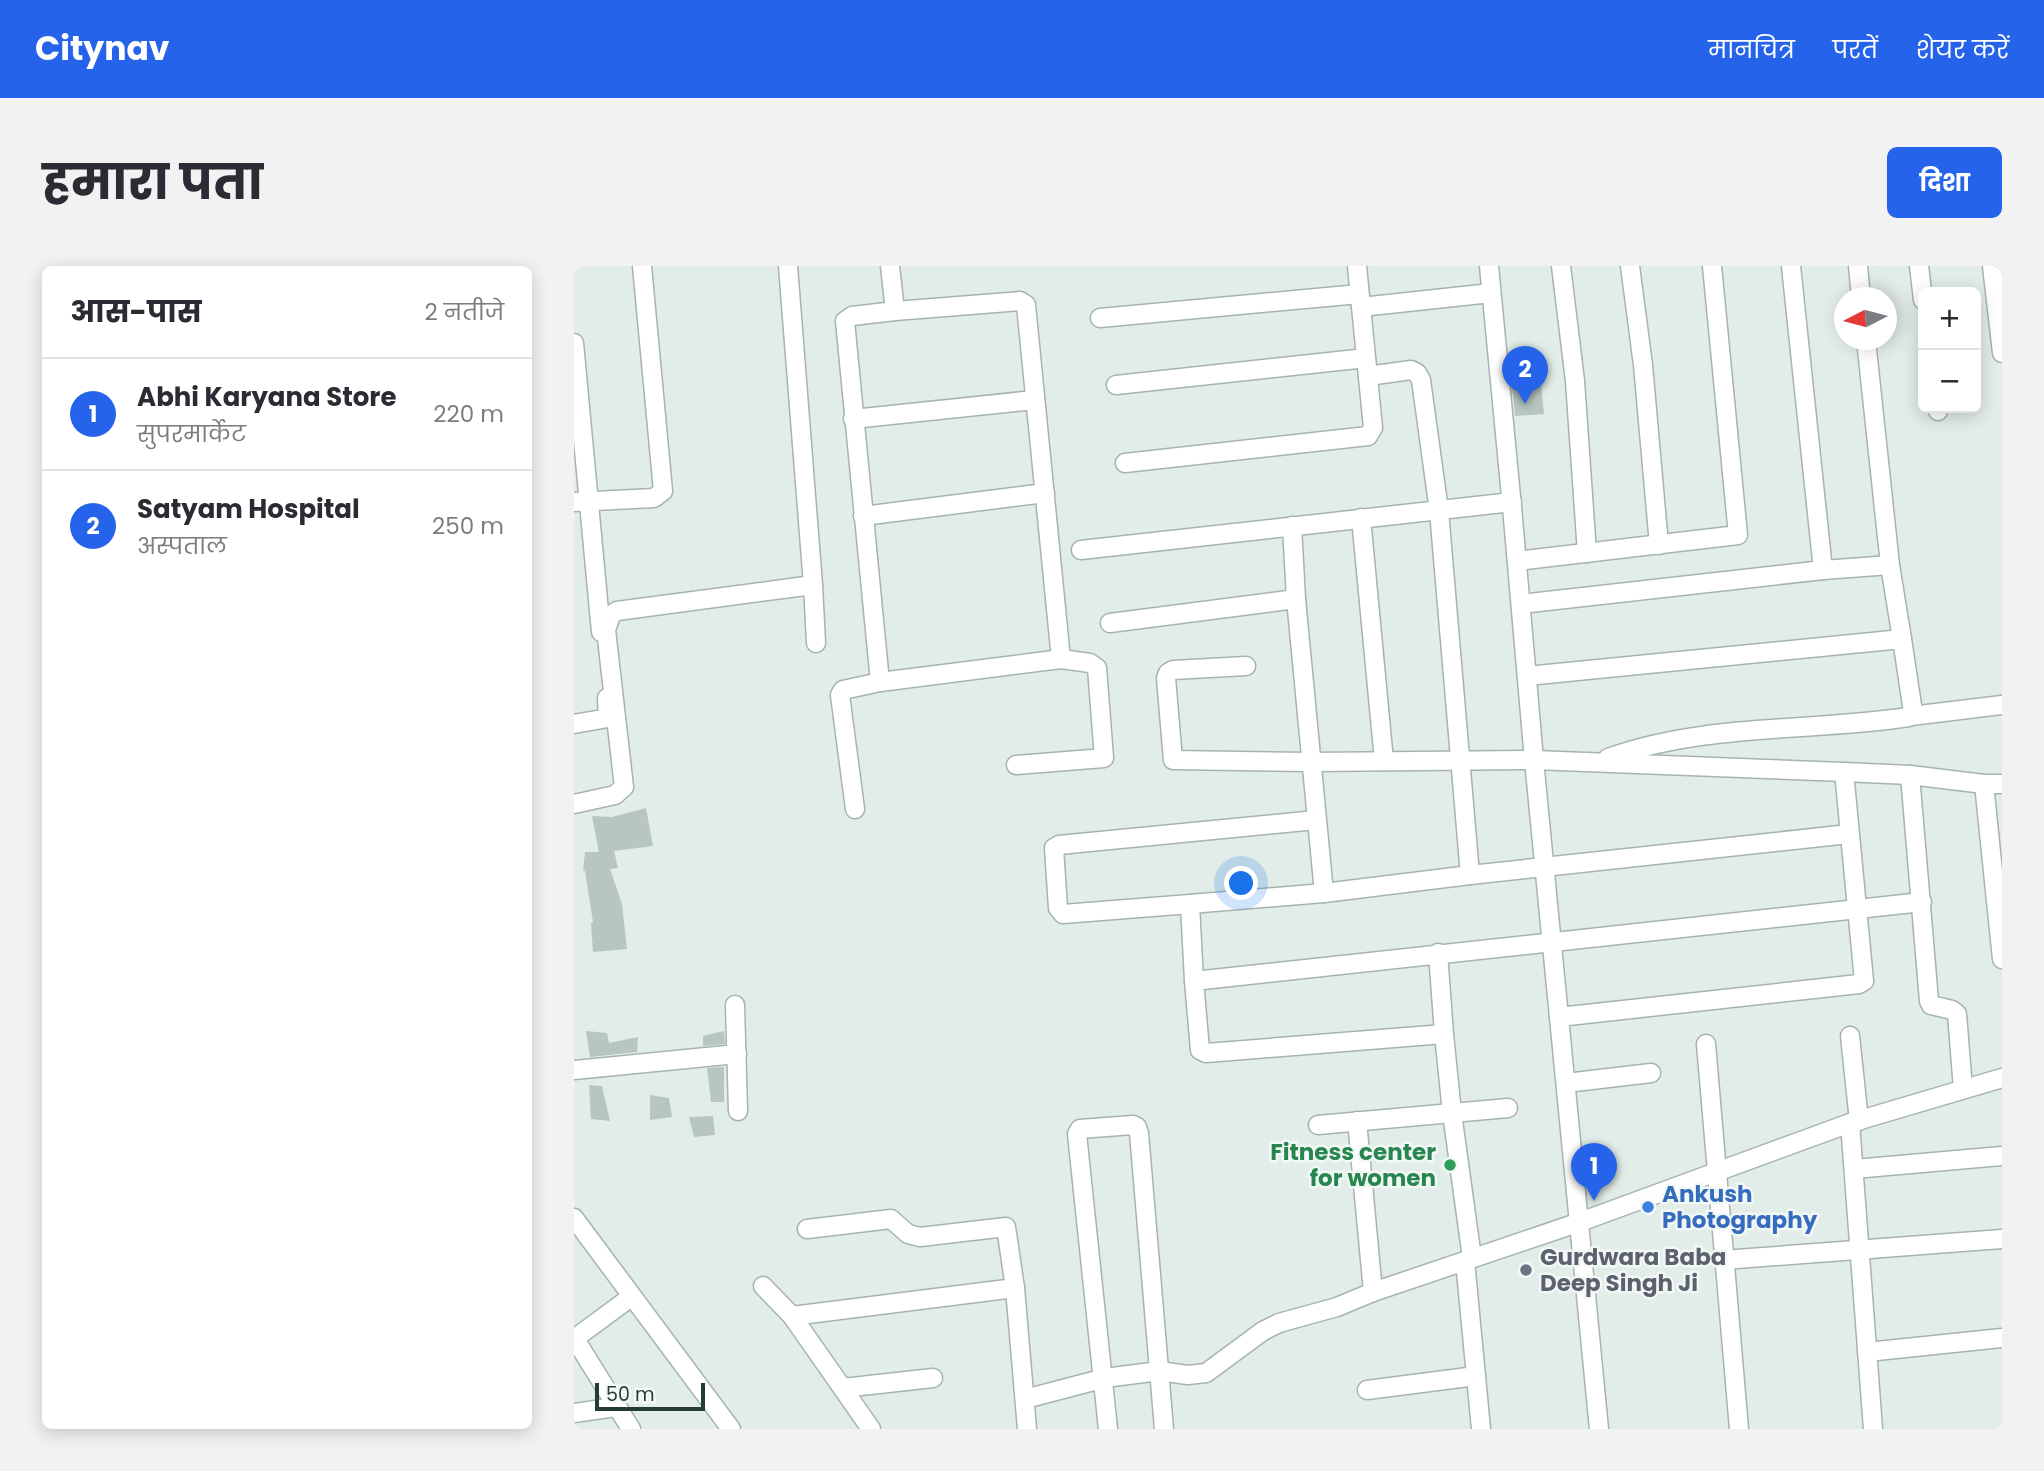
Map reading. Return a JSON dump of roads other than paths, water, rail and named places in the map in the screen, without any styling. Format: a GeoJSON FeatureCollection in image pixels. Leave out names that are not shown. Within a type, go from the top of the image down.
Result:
{"type":"FeatureCollection","features":[{"type":"Feature","properties":{"kind":"street"},"geometry":{"type":"LineString","coordinates":[[582,502],[654,498],[663,491],[642,266]]}},
{"type":"Feature","properties":{"kind":"street"},"geometry":{"type":"LineString","coordinates":[[788,266],[816,643]]}},
{"type":"Feature","properties":{"kind":"street"},"geometry":{"type":"LineString","coordinates":[[890,266],[895,311]]}},
{"type":"Feature","properties":{"kind":"street"},"geometry":{"type":"LineString","coordinates":[[1125,463],[1368,436],[1373,428],[1357,266]]}},
{"type":"Feature","properties":{"kind":"street"},"geometry":{"type":"LineString","coordinates":[[1489,266],[1598,1429]]}},
{"type":"Feature","properties":{"kind":"street"},"geometry":{"type":"LineString","coordinates":[[1561,266],[1575,381],[1587,553]]}},
{"type":"Feature","properties":{"kind":"street"},"geometry":{"type":"LineString","coordinates":[[1630,266],[1643,365],[1659,545]]}},
{"type":"Feature","properties":{"kind":"street"},"geometry":{"type":"LineString","coordinates":[[1517,561],[1735,536],[1739,533],[1712,266]]}},
{"type":"Feature","properties":{"kind":"street"},"geometry":{"type":"LineString","coordinates":[[1791,266],[1823,570]]}},
{"type":"Feature","properties":{"kind":"street"},"geometry":{"type":"LineString","coordinates":[[1858,266],[1860,287]]}},
{"type":"Feature","properties":{"kind":"street"},"geometry":{"type":"LineString","coordinates":[[1919,266],[1921,287]]}},
{"type":"Feature","properties":{"kind":"street"},"geometry":{"type":"LineString","coordinates":[[1992,266],[2002,353]]}},
{"type":"Feature","properties":{"kind":"street"},"geometry":{"type":"LineString","coordinates":[[1100,318],[1491,293]]}},
{"type":"Feature","properties":{"kind":"street"},"geometry":{"type":"LineString","coordinates":[[880,682],[845,321],[852,316],[1020,301],[1024,303],[1027,309],[1061,659]]}},
{"type":"Feature","properties":{"kind":"street"},"geometry":{"type":"LineString","coordinates":[[574,343],[582,502],[608,718],[574,723]]}},
{"type":"Feature","properties":{"kind":"street"},"geometry":{"type":"LineString","coordinates":[[1867,350],[1890,565],[1913,712],[1911,716]]}},
{"type":"Feature","properties":{"kind":"street"},"geometry":{"type":"LineString","coordinates":[[1116,385],[1366,358]]}},
{"type":"Feature","properties":{"kind":"street"},"geometry":{"type":"LineString","coordinates":[[1368,376],[1411,370],[1417,373],[1421,380],[1439,511],[1470,875]]}},
{"type":"Feature","properties":{"kind":"street"},"geometry":{"type":"LineString","coordinates":[[853,419],[1034,400]]}},
{"type":"Feature","properties":{"kind":"street"},"geometry":{"type":"LineString","coordinates":[[863,516],[1045,493]]}},
{"type":"Feature","properties":{"kind":"street"},"geometry":{"type":"LineString","coordinates":[[1081,550],[1512,502]]}},
{"type":"Feature","properties":{"kind":"street"},"geometry":{"type":"LineString","coordinates":[[1361,518],[1384,761]]}},
{"type":"Feature","properties":{"kind":"street"},"geometry":{"type":"LineString","coordinates":[[1292,526],[1296,599],[1324,893]]}},
{"type":"Feature","properties":{"kind":"street"},"geometry":{"type":"LineString","coordinates":[[1521,604],[1890,565]]}},
{"type":"Feature","properties":{"kind":"street"},"geometry":{"type":"LineString","coordinates":[[574,804],[615,795],[624,787],[606,630],[611,615],[617,611],[813,585]]}},
{"type":"Feature","properties":{"kind":"street"},"geometry":{"type":"LineString","coordinates":[[1110,623],[1296,599]]}},
{"type":"Feature","properties":{"kind":"street"},"geometry":{"type":"LineString","coordinates":[[1527,676],[1902,639]]}},
{"type":"Feature","properties":{"kind":"street"},"geometry":{"type":"LineString","coordinates":[[855,809],[840,695],[845,689],[880,682],[1061,659],[1090,663],[1097,668],[1104,758],[1016,765]]}},
{"type":"Feature","properties":{"kind":"street"},"geometry":{"type":"LineString","coordinates":[[1246,666],[1173,670],[1168,673],[1166,678],[1173,760],[1534,760],[1910,775],[1993,784],[2002,959]]}},
{"type":"Feature","properties":{"kind":"street"},"geometry":{"type":"LineString","coordinates":[[1597,762],[1642,746],[1704,735],[1892,719],[2002,705]]}},
{"type":"Feature","properties":{"kind":"street"},"geometry":{"type":"LineString","coordinates":[[1559,1017],[1862,983],[1865,976],[1856,910],[1844,772]]}},
{"type":"Feature","properties":{"kind":"street"},"geometry":{"type":"LineString","coordinates":[[1910,775],[1930,1004],[1952,1010],[1956,1014],[1963,1089]]}},
{"type":"Feature","properties":{"kind":"street"},"geometry":{"type":"LineString","coordinates":[[1316,820],[1059,845],[1054,848],[1058,908],[1063,914],[1324,893],[1849,834]]}},
{"type":"Feature","properties":{"kind":"street"},"geometry":{"type":"LineString","coordinates":[[1194,981],[1922,902]]}},
{"type":"Feature","properties":{"kind":"street"},"geometry":{"type":"LineString","coordinates":[[1190,904],[1199,1047],[1204,1054],[1444,1034]]}},
{"type":"Feature","properties":{"kind":"street"},"geometry":{"type":"LineString","coordinates":[[1438,953],[1452,1113],[1469,1259],[1481,1429]]}},
{"type":"Feature","properties":{"kind":"street"},"geometry":{"type":"LineString","coordinates":[[735,1004],[738,1111]]}},
{"type":"Feature","properties":{"kind":"street"},"geometry":{"type":"LineString","coordinates":[[1850,1036],[1855,1122],[1854,1169],[1873,1429]]}},
{"type":"Feature","properties":{"kind":"street"},"geometry":{"type":"LineString","coordinates":[[1706,1044],[1739,1429]]}},
{"type":"Feature","properties":{"kind":"street"},"geometry":{"type":"LineString","coordinates":[[574,1070],[737,1054]]}},
{"type":"Feature","properties":{"kind":"street"},"geometry":{"type":"LineString","coordinates":[[1566,1083],[1651,1073]]}},
{"type":"Feature","properties":{"kind":"street"},"geometry":{"type":"LineString","coordinates":[[1025,1399],[1105,1378],[1158,1371],[1188,1376],[1206,1373],[1263,1331],[1279,1323],[1337,1307],[1855,1122],[2002,1078]]}},
{"type":"Feature","properties":{"kind":"street"},"geometry":{"type":"LineString","coordinates":[[1318,1125],[1508,1108]]}},
{"type":"Feature","properties":{"kind":"street"},"geometry":{"type":"LineString","coordinates":[[1357,1121],[1373,1292]]}},
{"type":"Feature","properties":{"kind":"street"},"geometry":{"type":"LineString","coordinates":[[1108,1429],[1105,1378],[1077,1134],[1080,1129],[1133,1125],[1139,1133],[1164,1429]]}},
{"type":"Feature","properties":{"kind":"street"},"geometry":{"type":"LineString","coordinates":[[1854,1169],[2002,1156]]}},
{"type":"Feature","properties":{"kind":"street"},"geometry":{"type":"LineString","coordinates":[[574,1218],[731,1429]]}},
{"type":"Feature","properties":{"kind":"street"},"geometry":{"type":"LineString","coordinates":[[807,1229],[891,1219],[908,1234],[920,1237],[1005,1226],[1008,1230],[1015,1288],[1027,1429]]}},
{"type":"Feature","properties":{"kind":"street"},"geometry":{"type":"LineString","coordinates":[[1723,1260],[2002,1239]]}},
{"type":"Feature","properties":{"kind":"street"},"geometry":{"type":"LineString","coordinates":[[763,1286],[792,1316],[871,1429]]}},
{"type":"Feature","properties":{"kind":"street"},"geometry":{"type":"LineString","coordinates":[[792,1316],[1015,1288]]}},
{"type":"Feature","properties":{"kind":"street"},"geometry":{"type":"LineString","coordinates":[[631,1429],[574,1339],[632,1297]]}},
{"type":"Feature","properties":{"kind":"street"},"geometry":{"type":"LineString","coordinates":[[1867,1352],[2002,1338]]}},
{"type":"Feature","properties":{"kind":"street"},"geometry":{"type":"LineString","coordinates":[[1367,1390],[1476,1376]]}},
{"type":"Feature","properties":{"kind":"street"},"geometry":{"type":"LineString","coordinates":[[843,1388],[933,1378]]}},
{"type":"Feature","properties":{"kind":"street"},"geometry":{"type":"LineString","coordinates":[[574,1413],[615,1407]]}},
{"type":"Feature","properties":{"kind":"place","name":"Satyam Hospital"},"geometry":{"type":"Point","coordinates":[1525,404]}},
{"type":"Feature","properties":{"kind":"place","name":"Fitness center for women"},"geometry":{"type":"Point","coordinates":[1450,1165]}},
{"type":"Feature","properties":{"kind":"place","name":"Abhi Karyana Store"},"geometry":{"type":"Point","coordinates":[1594,1201]}},
{"type":"Feature","properties":{"kind":"place","name":"Ankush Photography"},"geometry":{"type":"Point","coordinates":[1648,1207]}},
{"type":"Feature","properties":{"kind":"place","name":"Gurdwara Baba Deep Singh Ji"},"geometry":{"type":"Point","coordinates":[1526,1270]}}]}
